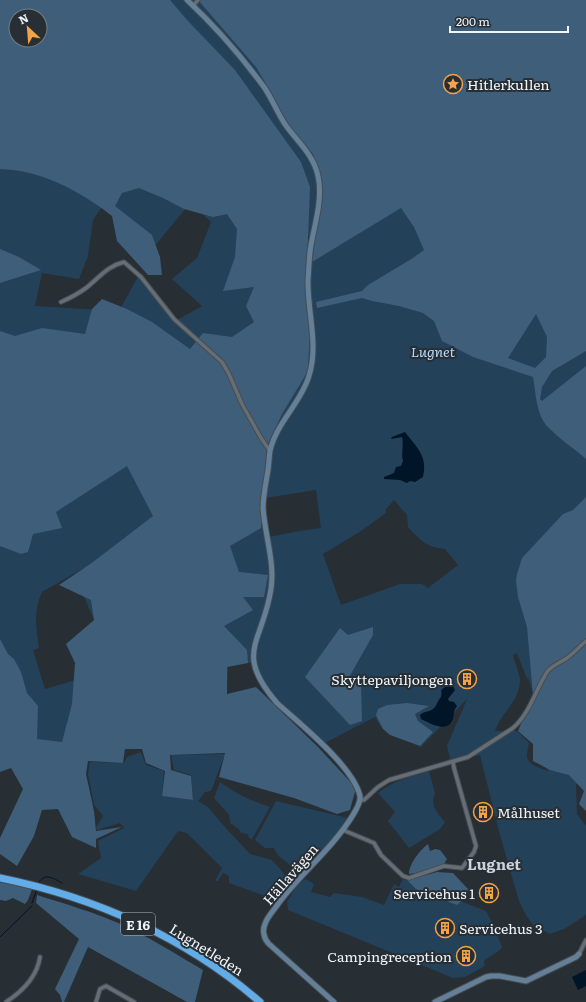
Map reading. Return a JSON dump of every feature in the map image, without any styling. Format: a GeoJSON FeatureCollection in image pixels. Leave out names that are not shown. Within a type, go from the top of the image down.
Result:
{"type":"FeatureCollection","features":[{"type":"Feature","properties":{"kind":"highway","name":"Lugnetleden"},"geometry":{"type":"LineString","coordinates":[[0,878],[21,882],[62,894],[96,905],[128,919],[164,937],[203,960],[238,984],[260,1002]]}},
{"type":"Feature","properties":{"kind":"street"},"geometry":{"type":"LineString","coordinates":[[187,0],[239,56],[264,88],[286,126],[310,155],[318,176],[319,195],[311,247],[308,281],[314,346],[310,375],[281,426],[270,451],[263,507],[271,559],[272,576],[265,617],[253,649],[255,669],[260,680],[277,703],[337,760],[356,786],[360,800],[364,800],[378,787],[389,780],[468,757],[519,723],[528,710],[547,672],[552,667],[567,658],[586,641]]}},
{"type":"Feature","properties":{"kind":"street"},"geometry":{"type":"LineString","coordinates":[[193,6],[198,0]]}},
{"type":"Feature","properties":{"kind":"street"},"geometry":{"type":"LineString","coordinates":[[61,302],[75,296],[85,289],[108,268],[124,262],[141,277],[174,319],[222,362],[242,404],[270,451]]}},
{"type":"Feature","properties":{"kind":"street"},"geometry":{"type":"LineString","coordinates":[[343,830],[374,843],[381,855],[403,876],[409,878],[444,866],[462,868],[474,852],[476,846],[453,762]]}},
{"type":"Feature","properties":{"kind":"street","name":"Hällavägen"},"geometry":{"type":"LineString","coordinates":[[334,1002],[269,944],[265,937],[264,927],[266,921],[287,892],[325,852],[343,830],[360,800]]}},
{"type":"Feature","properties":{"kind":"street"},"geometry":{"type":"LineString","coordinates":[[435,1002],[491,976],[526,982],[576,957],[586,940]]}},
{"type":"Feature","properties":{"kind":"street"},"geometry":{"type":"LineString","coordinates":[[6,1002],[20,992],[32,979],[38,968],[40,957]]}},
{"type":"Feature","properties":{"kind":"street"},"geometry":{"type":"LineString","coordinates":[[96,1002],[100,989],[106,986],[134,1002]]}},
{"type":"Feature","properties":{"kind":"green space","name":"Lugnet"},"geometry":{"type":"Polygon","coordinates":[[[0,0],[586,0],[586,786],[576,784],[577,814],[586,826],[586,915],[564,929],[550,934],[533,925],[526,915],[519,901],[500,835],[480,755],[451,762],[447,746],[467,699],[421,747],[381,727],[375,717],[321,745],[275,702],[253,662],[228,667],[227,692],[192,710],[78,743],[0,746],[0,0]],[[190,203],[150,252],[102,207],[93,220],[88,256],[79,279],[42,273],[35,306],[119,311],[140,273],[177,320],[202,306],[172,279],[197,258],[211,222],[190,203]],[[276,233],[309,260],[312,236],[276,233]],[[316,490],[265,498],[265,520],[269,537],[321,528],[316,490]],[[394,500],[386,509],[386,513],[361,531],[323,554],[341,605],[400,584],[422,584],[428,588],[458,565],[445,549],[428,545],[408,527],[407,515],[394,500]],[[84,568],[42,592],[36,613],[39,648],[33,650],[45,689],[79,679],[95,622],[81,590],[84,568]],[[517,653],[513,655],[519,673],[519,687],[514,700],[495,731],[517,731],[529,743],[527,757],[530,763],[536,767],[549,771],[538,760],[534,697],[528,677],[527,679],[517,653]]]}},
{"type":"Feature","properties":{"kind":"green space"},"geometry":{"type":"Polygon","coordinates":[[[141,752],[146,765],[164,771],[162,796],[193,800],[191,775],[174,770],[171,755],[225,754],[211,791],[205,792],[198,801],[208,807],[250,854],[272,860],[288,878],[281,888],[281,895],[276,900],[229,883],[229,876],[223,873],[218,881],[215,881],[222,868],[187,833],[178,831],[136,891],[78,874],[101,858],[98,841],[124,828],[120,823],[97,830],[96,827],[103,816],[94,805],[88,774],[90,762],[124,763],[127,757],[141,752]]]}},
{"type":"Feature","properties":{"kind":"green space"},"geometry":{"type":"Polygon","coordinates":[[[429,771],[435,793],[433,802],[435,809],[445,822],[440,829],[409,848],[388,821],[395,812],[378,793],[396,782],[429,771]]]}},
{"type":"Feature","properties":{"kind":"green space"},"geometry":{"type":"Polygon","coordinates":[[[220,782],[244,797],[270,807],[252,839],[249,838],[248,834],[241,833],[239,829],[230,823],[229,815],[214,798],[220,782]]]}},
{"type":"Feature","properties":{"kind":"green space"},"geometry":{"type":"Polygon","coordinates":[[[276,801],[348,818],[329,844],[295,872],[290,865],[276,853],[274,848],[265,848],[255,840],[276,801]]]}},
{"type":"Feature","properties":{"kind":"green space"},"geometry":{"type":"Polygon","coordinates":[[[306,879],[314,884],[311,892],[330,897],[334,893],[362,897],[384,905],[394,884],[399,887],[403,879],[486,911],[494,926],[492,931],[498,937],[502,947],[485,960],[485,965],[483,967],[465,977],[453,978],[288,910],[287,902],[298,884],[306,879]]]}},
{"type":"Feature","properties":{"kind":"shaded area"},"geometry":{"type":"Polygon","coordinates":[[[0,0],[170,0],[235,70],[301,162],[310,187],[306,292],[310,323],[308,371],[282,414],[267,446],[261,528],[230,546],[239,572],[268,575],[264,597],[243,597],[253,610],[224,626],[247,650],[248,663],[227,667],[227,694],[256,687],[318,747],[356,788],[350,810],[337,814],[294,798],[219,777],[225,753],[170,755],[171,770],[191,776],[193,800],[162,796],[165,771],[146,763],[142,749],[125,749],[123,763],[88,761],[86,774],[94,811],[96,831],[122,827],[96,839],[96,848],[72,837],[58,809],[42,810],[34,836],[17,866],[0,854],[0,838],[23,789],[11,768],[0,772],[0,639],[8,654],[14,659],[21,672],[27,693],[38,706],[37,739],[62,742],[72,704],[75,663],[66,644],[94,620],[91,600],[59,585],[93,562],[153,516],[127,466],[56,512],[62,528],[33,534],[28,552],[21,554],[0,546],[0,331],[15,336],[42,328],[85,334],[92,309],[102,299],[127,309],[152,322],[190,349],[203,333],[232,337],[254,322],[246,306],[254,287],[223,291],[235,257],[237,229],[227,214],[213,217],[184,209],[139,188],[122,193],[115,206],[152,235],[160,257],[162,275],[148,275],[117,241],[112,216],[73,190],[45,178],[15,170],[0,169],[0,0]]]}},
{"type":"Feature","properties":{"kind":"shaded area"},"geometry":{"type":"Polygon","coordinates":[[[198,0],[586,0],[586,351],[552,371],[542,387],[540,399],[542,401],[586,366],[586,459],[557,436],[544,422],[537,404],[533,377],[473,357],[442,341],[434,321],[423,313],[362,298],[317,308],[316,302],[362,291],[368,285],[424,250],[414,227],[401,208],[312,262],[322,185],[313,154],[287,124],[256,67],[198,0]],[[536,314],[508,358],[535,368],[546,357],[547,337],[536,314]]]}},
{"type":"Feature","properties":{"kind":"shaded area"},"geometry":{"type":"Polygon","coordinates":[[[0,249],[19,257],[41,270],[0,283],[0,249]]]}},
{"type":"Feature","properties":{"kind":"shaded area"},"geometry":{"type":"Polygon","coordinates":[[[405,432],[423,458],[423,477],[415,482],[410,481],[407,483],[400,480],[384,479],[384,477],[394,473],[396,467],[401,466],[403,461],[402,437],[391,439],[392,437],[405,432]]]}},
{"type":"Feature","properties":{"kind":"shaded area"},"geometry":{"type":"Polygon","coordinates":[[[586,497],[586,811],[579,804],[584,791],[569,775],[550,770],[533,761],[533,744],[518,731],[533,695],[527,627],[518,597],[516,581],[522,558],[563,514],[573,510],[586,497]]]}},
{"type":"Feature","properties":{"kind":"shaded area"},"geometry":{"type":"Polygon","coordinates":[[[373,627],[373,635],[348,679],[361,683],[362,721],[350,725],[305,677],[340,628],[348,635],[373,627]]]}},
{"type":"Feature","properties":{"kind":"shaded area"},"geometry":{"type":"Polygon","coordinates":[[[447,686],[453,686],[455,690],[448,699],[449,701],[454,702],[457,706],[453,719],[449,725],[442,727],[437,726],[421,719],[420,715],[434,708],[441,697],[442,690],[447,686]]]}},
{"type":"Feature","properties":{"kind":"shaded area"},"geometry":{"type":"Polygon","coordinates":[[[407,703],[429,706],[415,714],[418,721],[433,732],[420,746],[390,735],[383,729],[376,715],[378,709],[387,705],[407,703]]]}},
{"type":"Feature","properties":{"kind":"shaded area"},"geometry":{"type":"Polygon","coordinates":[[[428,844],[430,851],[435,849],[440,850],[447,859],[444,864],[418,873],[409,874],[409,870],[416,858],[428,844]]]}},
{"type":"Feature","properties":{"kind":"shaded area"},"geometry":{"type":"Polygon","coordinates":[[[437,872],[453,873],[468,889],[467,896],[457,905],[416,889],[407,880],[437,872]]]}},
{"type":"Feature","properties":{"kind":"shaded area"},"geometry":{"type":"Polygon","coordinates":[[[0,882],[32,889],[25,904],[13,898],[6,901],[0,900],[0,882]]]}},
{"type":"Feature","properties":{"kind":"shaded area"},"geometry":{"type":"Polygon","coordinates":[[[37,895],[123,925],[154,941],[203,970],[195,1002],[187,1002],[88,947],[64,1002],[62,1002],[60,995],[55,989],[79,939],[36,903],[37,895]]]}},
{"type":"Feature","properties":{"kind":"shaded area"},"geometry":{"type":"Polygon","coordinates":[[[586,970],[586,986],[578,990],[572,977],[586,970]]]}},
{"type":"Feature","properties":{"kind":"waterway"},"geometry":{"type":"LineString","coordinates":[[38,884],[40,880],[46,877],[62,883]]}},
{"type":"Feature","properties":{"kind":"waterway"},"geometry":{"type":"LineString","coordinates":[[32,903],[37,889]]}},
{"type":"Feature","properties":{"kind":"waterway"},"geometry":{"type":"LineString","coordinates":[[0,937],[32,906]]}},
{"type":"Feature","properties":{"kind":"place","name":"Hitlerkullen"},"geometry":{"type":"Point","coordinates":[453,84]}},
{"type":"Feature","properties":{"kind":"place","name":"Skyttepaviljongen"},"geometry":{"type":"Point","coordinates":[467,679]}},
{"type":"Feature","properties":{"kind":"place","name":"Målhuset"},"geometry":{"type":"Point","coordinates":[483,812]}},
{"type":"Feature","properties":{"kind":"place","name":"Servicehus 1"},"geometry":{"type":"Point","coordinates":[489,893]}},
{"type":"Feature","properties":{"kind":"place","name":"Servicehus 3"},"geometry":{"type":"Point","coordinates":[445,928]}},
{"type":"Feature","properties":{"kind":"place","name":"Campingreception"},"geometry":{"type":"Point","coordinates":[466,956]}},
{"type":"Feature","properties":{"kind":"district","name":"Lugnet"},"geometry":{"type":"Point","coordinates":[494,863]}}]}
